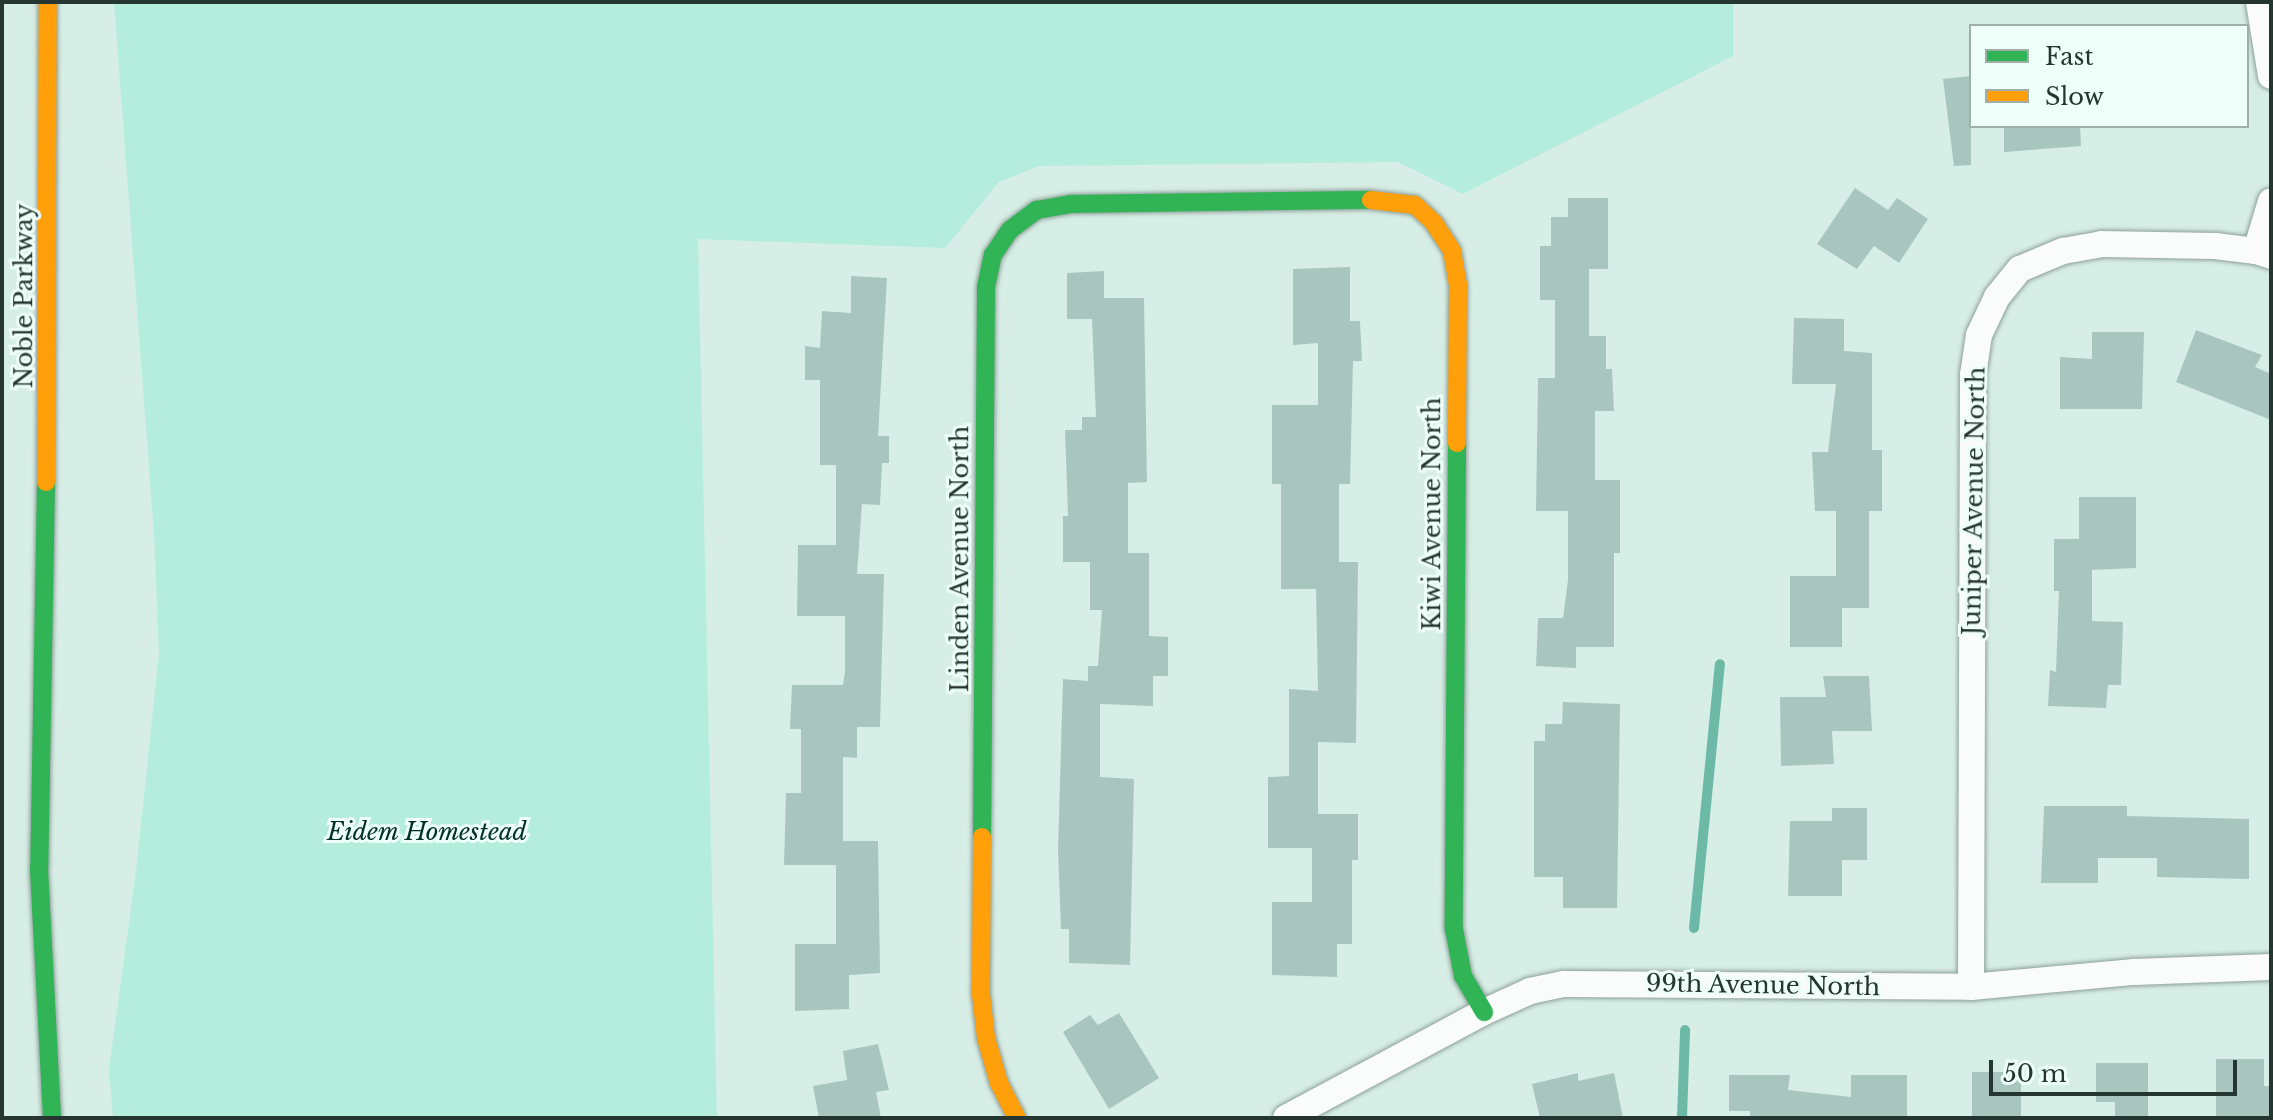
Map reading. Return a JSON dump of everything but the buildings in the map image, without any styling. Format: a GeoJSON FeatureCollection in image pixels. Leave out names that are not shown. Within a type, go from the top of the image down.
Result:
{"type":"FeatureCollection","features":[{"type":"Feature","properties":{"kind":"street","name":"Noble Parkway"},"geometry":{"type":"LineString","coordinates":[[48,2],[48,389],[39,869],[52,1118]]}},
{"type":"Feature","properties":{"kind":"street"},"geometry":{"type":"LineString","coordinates":[[2259,2],[2271,76]]}},
{"type":"Feature","properties":{"kind":"street","name":"Kiwi Avenue North"},"geometry":{"type":"LineString","coordinates":[[1234,202],[1374,200],[1415,205],[1434,223],[1452,251],[1458,284],[1454,929],[1463,976],[1484,1012]]}},
{"type":"Feature","properties":{"kind":"street"},"geometry":{"type":"LineString","coordinates":[[2264,254],[2271,201]]}},
{"type":"Feature","properties":{"kind":"street","name":"Linden Avenue North"},"geometry":{"type":"LineString","coordinates":[[1017,1118],[999,1083],[986,1038],[981,994],[986,287],[993,255],[1010,230],[1037,210],[1070,204],[1234,202]]}},
{"type":"Feature","properties":{"kind":"street","name":"Juniper Avenue North"},"geometry":{"type":"LineString","coordinates":[[1971,987],[1973,375],[1979,335],[1997,297],[2020,269],[2063,251],[2101,244],[2264,254]]}},
{"type":"Feature","properties":{"kind":"street","name":"99th Avenue North"},"geometry":{"type":"LineString","coordinates":[[1286,1118],[1484,1012],[1530,991],[1564,984],[1971,987],[2134,972],[2271,967]]}},
{"type":"Feature","properties":{"kind":"green space","name":"Eidem Homestead"},"geometry":{"type":"Polygon","coordinates":[[[114,2],[1733,2],[1733,56],[1463,194],[1398,162],[1040,166],[999,182],[945,248],[698,239],[717,1118],[113,1118],[109,1069],[136,872],[159,654],[154,534],[114,2]]]}},
{"type":"Feature","properties":{"kind":"waterway"},"geometry":{"type":"LineString","coordinates":[[1694,928],[1720,664]]}},
{"type":"Feature","properties":{"kind":"waterway"},"geometry":{"type":"LineString","coordinates":[[1682,1118],[1685,1030]]}},
{"type":"Feature","properties":{"kind":"traffic: fast"},"geometry":{"type":"LineString","coordinates":[[982,837],[986,287],[993,255],[1010,230],[1037,210],[1070,204],[1371,200]]}},
{"type":"Feature","properties":{"kind":"traffic: fast"},"geometry":{"type":"LineString","coordinates":[[1457,443],[1454,929],[1463,976],[1484,1012]]}},
{"type":"Feature","properties":{"kind":"traffic: fast"},"geometry":{"type":"LineString","coordinates":[[46,482],[39,869],[52,1118]]}},
{"type":"Feature","properties":{"kind":"traffic: slow"},"geometry":{"type":"LineString","coordinates":[[46,482],[48,2]]}},
{"type":"Feature","properties":{"kind":"traffic: slow"},"geometry":{"type":"LineString","coordinates":[[1371,200],[1415,205],[1434,223],[1452,251],[1458,284],[1457,443]]}},
{"type":"Feature","properties":{"kind":"traffic: slow"},"geometry":{"type":"LineString","coordinates":[[982,837],[981,994],[986,1038],[999,1083],[1017,1118]]}}]}
